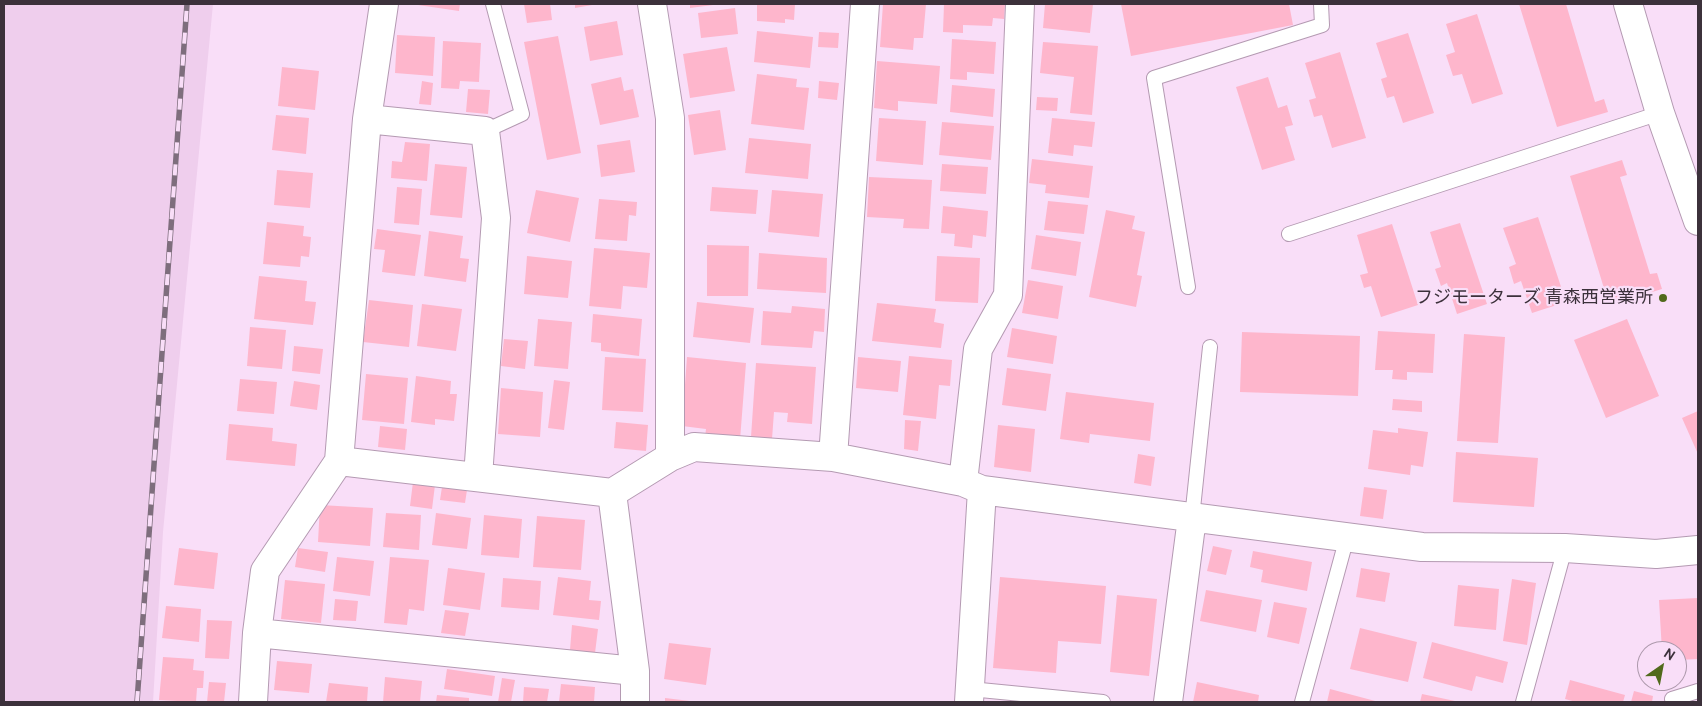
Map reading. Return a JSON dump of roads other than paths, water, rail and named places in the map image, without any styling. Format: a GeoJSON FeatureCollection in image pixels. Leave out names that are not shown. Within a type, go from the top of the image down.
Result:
{"type":"FeatureCollection","features":[{"type":"Feature","properties":{"kind":"street"},"geometry":{"type":"LineString","coordinates":[[253,702],[257,633],[264,571],[339,461],[367,119],[384,4]]}},
{"type":"Feature","properties":{"kind":"street"},"geometry":{"type":"LineString","coordinates":[[652,4],[670,118],[670,457]]}},
{"type":"Feature","properties":{"kind":"street"},"geometry":{"type":"LineString","coordinates":[[833,457],[864,4]]}},
{"type":"Feature","properties":{"kind":"street"},"geometry":{"type":"LineString","coordinates":[[970,696],[973,486],[978,349],[1008,295],[1020,4]]}},
{"type":"Feature","properties":{"kind":"street"},"geometry":{"type":"LineString","coordinates":[[1628,4],[1660,113],[1698,221]]}},
{"type":"Feature","properties":{"kind":"street"},"geometry":{"type":"LineString","coordinates":[[367,119],[485,131],[496,218],[478,477]]}},
{"type":"Feature","properties":{"kind":"street"},"geometry":{"type":"LineString","coordinates":[[339,461],[612,493],[670,457],[694,447],[833,457],[973,486],[1192,518],[1422,547],[1565,548],[1656,554],[1698,550]]}},
{"type":"Feature","properties":{"kind":"street"},"geometry":{"type":"LineString","coordinates":[[612,493],[635,671],[635,702]]}},
{"type":"Feature","properties":{"kind":"street"},"geometry":{"type":"LineString","coordinates":[[1168,702],[1192,518]]}},
{"type":"Feature","properties":{"kind":"street"},"geometry":{"type":"LineString","coordinates":[[257,633],[635,671]]}},
{"type":"Feature","properties":{"kind":"lane"},"geometry":{"type":"LineString","coordinates":[[485,131],[522,114],[494,4]]}},
{"type":"Feature","properties":{"kind":"lane"},"geometry":{"type":"LineString","coordinates":[[1188,286],[1154,78],[1322,25],[1321,4]]}},
{"type":"Feature","properties":{"kind":"lane"},"geometry":{"type":"LineString","coordinates":[[1289,234],[1660,113]]}},
{"type":"Feature","properties":{"kind":"lane"},"geometry":{"type":"LineString","coordinates":[[1192,518],[1210,347]]}},
{"type":"Feature","properties":{"kind":"lane"},"geometry":{"type":"LineString","coordinates":[[1302,702],[1347,537]]}},
{"type":"Feature","properties":{"kind":"lane"},"geometry":{"type":"LineString","coordinates":[[1523,702],[1565,548]]}},
{"type":"Feature","properties":{"kind":"lane"},"geometry":{"type":"LineString","coordinates":[[1672,699],[1698,691]]}},
{"type":"Feature","properties":{"kind":"lane"},"geometry":{"type":"LineString","coordinates":[[970,696],[1103,702]]}},
{"type":"Feature","properties":{"kind":"railway"},"geometry":{"type":"LineString","coordinates":[[137,702],[187,4]]}},
{"type":"Feature","properties":{"kind":"place","name":"フジモーターズ 青森西営業所"},"geometry":{"type":"Point","coordinates":[1663,298]}}]}
